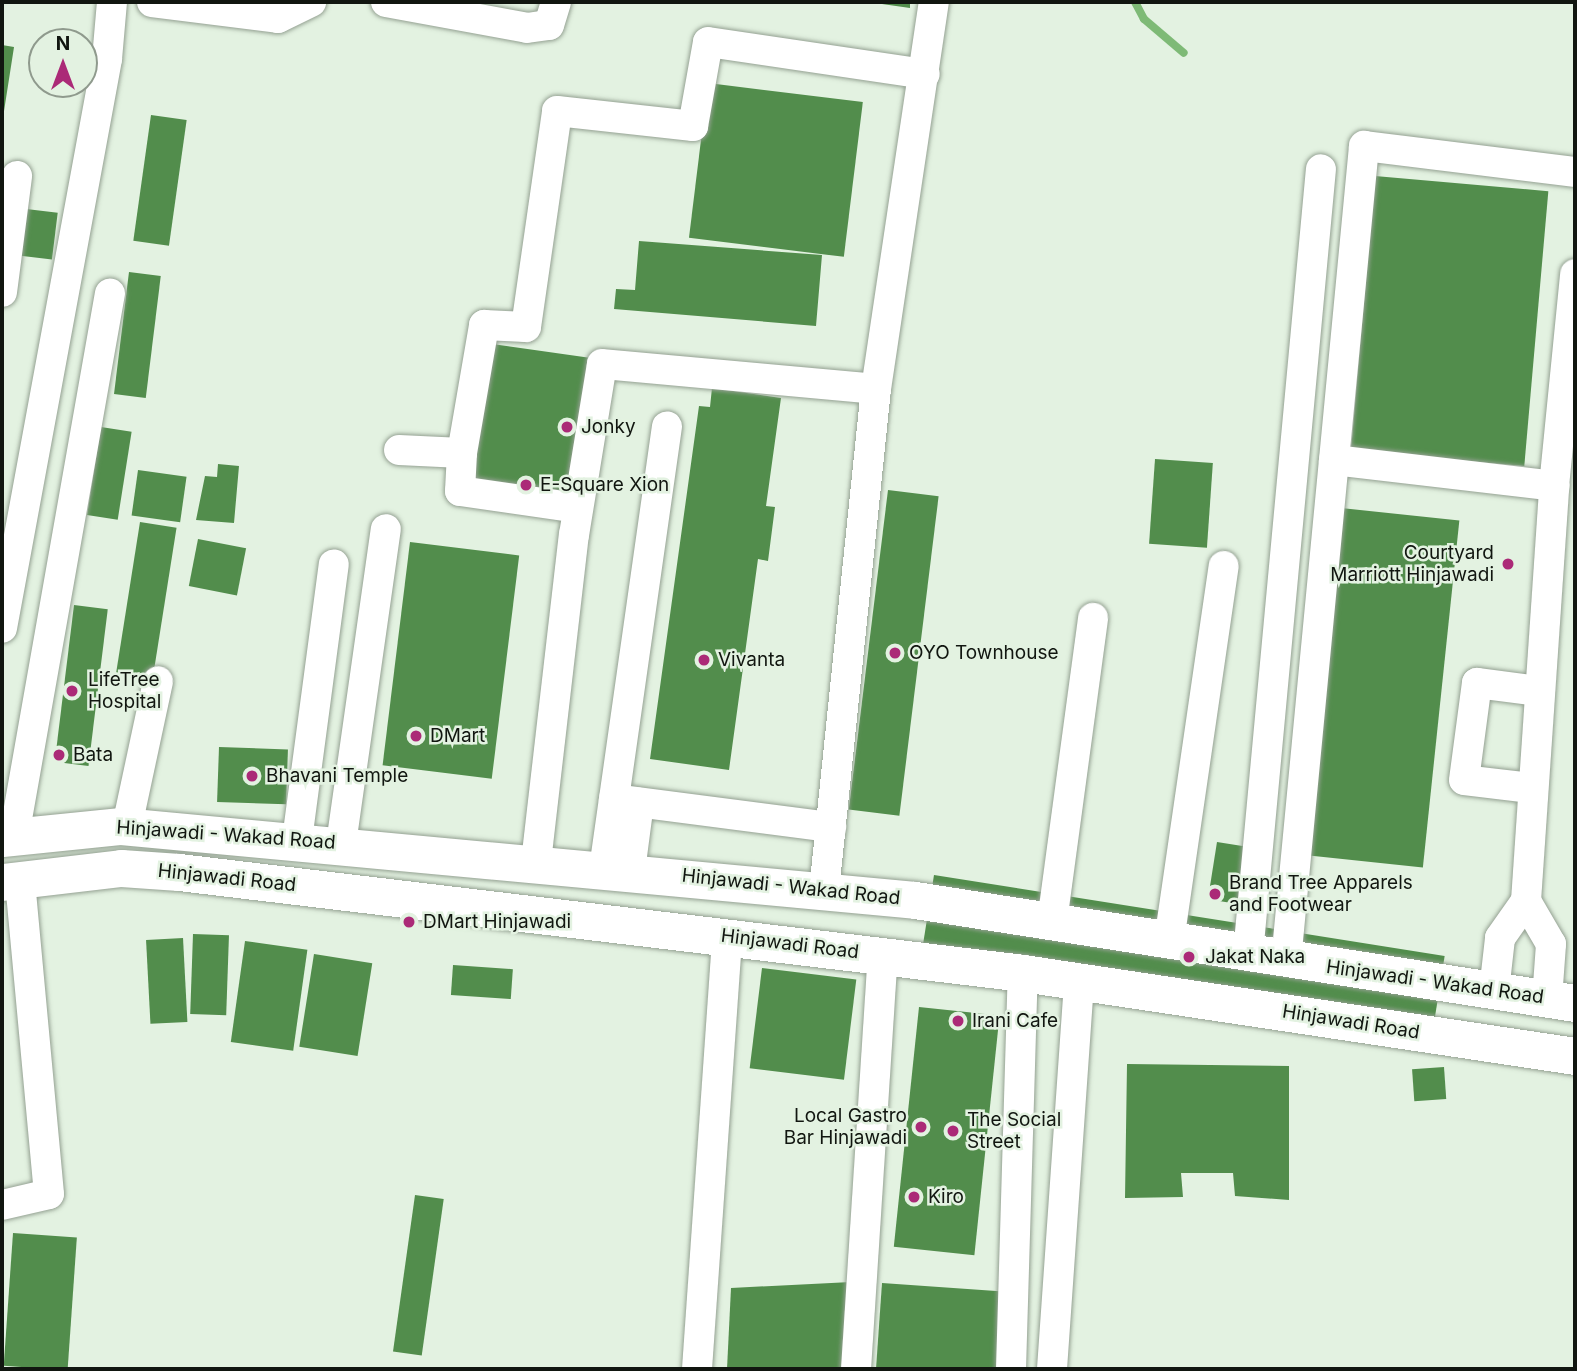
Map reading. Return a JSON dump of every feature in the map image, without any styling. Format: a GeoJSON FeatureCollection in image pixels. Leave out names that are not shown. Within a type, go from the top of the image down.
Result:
{"type":"FeatureCollection","features":[{"type":"Feature","properties":{"kind":"main road","name":"Hinjawadi - Wakad Road"},"geometry":{"type":"LineString","coordinates":[[8,837],[127,826],[536,862],[915,900],[1286,961],[1561,1001]]}},
{"type":"Feature","properties":{"kind":"main road","name":"Hinjawadi Road"},"geometry":{"type":"LineString","coordinates":[[11,880],[121,868],[178,872],[1023,973],[1575,1056]]}},
{"type":"Feature","properties":{"kind":"street"},"geometry":{"type":"LineString","coordinates":[[2,628],[107,59],[112,2]]}},
{"type":"Feature","properties":{"kind":"street"},"geometry":{"type":"LineString","coordinates":[[152,2],[278,18],[311,2]]}},
{"type":"Feature","properties":{"kind":"street"},"geometry":{"type":"LineString","coordinates":[[387,2],[527,28],[549,25],[556,2]]}},
{"type":"Feature","properties":{"kind":"street"},"geometry":{"type":"LineString","coordinates":[[824,891],[876,389],[934,2]]}},
{"type":"Feature","properties":{"kind":"street"},"geometry":{"type":"LineString","coordinates":[[578,508],[460,491],[462,453],[484,325],[526,327],[557,111],[693,126],[708,42],[925,75]]}},
{"type":"Feature","properties":{"kind":"street"},"geometry":{"type":"LineString","coordinates":[[1286,961],[1364,146],[1575,172]]}},
{"type":"Feature","properties":{"kind":"street"},"geometry":{"type":"LineString","coordinates":[[1248,954],[1321,169]]}},
{"type":"Feature","properties":{"kind":"street"},"geometry":{"type":"LineString","coordinates":[[2,292],[17,176]]}},
{"type":"Feature","properties":{"kind":"street"},"geometry":{"type":"LineString","coordinates":[[1561,1001],[1551,944],[1527,901],[1531,789],[1554,486],[1575,274]]}},
{"type":"Feature","properties":{"kind":"street"},"geometry":{"type":"LineString","coordinates":[[8,837],[110,293]]}},
{"type":"Feature","properties":{"kind":"street"},"geometry":{"type":"LineString","coordinates":[[536,862],[578,508],[602,364],[876,389]]}},
{"type":"Feature","properties":{"kind":"street"},"geometry":{"type":"LineString","coordinates":[[617,870],[667,426]]}},
{"type":"Feature","properties":{"kind":"street"},"geometry":{"type":"LineString","coordinates":[[399,450],[462,453]]}},
{"type":"Feature","properties":{"kind":"street"},"geometry":{"type":"LineString","coordinates":[[1334,460],[1554,486]]}},
{"type":"Feature","properties":{"kind":"street"},"geometry":{"type":"LineString","coordinates":[[341,844],[386,529]]}},
{"type":"Feature","properties":{"kind":"street"},"geometry":{"type":"LineString","coordinates":[[297,841],[334,564]]}},
{"type":"Feature","properties":{"kind":"street"},"geometry":{"type":"LineString","coordinates":[[1169,941],[1224,566]]}},
{"type":"Feature","properties":{"kind":"street"},"geometry":{"type":"LineString","coordinates":[[1052,922],[1093,618]]}},
{"type":"Feature","properties":{"kind":"street"},"geometry":{"type":"LineString","coordinates":[[127,826],[158,681]]}},
{"type":"Feature","properties":{"kind":"street"},"geometry":{"type":"LineString","coordinates":[[1531,789],[1464,780],[1477,683],[1539,691]]}},
{"type":"Feature","properties":{"kind":"street"},"geometry":{"type":"LineString","coordinates":[[626,801],[831,827]]}},
{"type":"Feature","properties":{"kind":"street"},"geometry":{"type":"LineString","coordinates":[[2,1205],[49,1194],[11,880]]}},
{"type":"Feature","properties":{"kind":"street"},"geometry":{"type":"LineString","coordinates":[[1494,991],[1500,938],[1527,901]]}},
{"type":"Feature","properties":{"kind":"street"},"geometry":{"type":"LineString","coordinates":[[697,1369],[727,936]]}},
{"type":"Feature","properties":{"kind":"street"},"geometry":{"type":"LineString","coordinates":[[856,1369],[883,956]]}},
{"type":"Feature","properties":{"kind":"street"},"geometry":{"type":"LineString","coordinates":[[1011,1369],[1023,973]]}},
{"type":"Feature","properties":{"kind":"street"},"geometry":{"type":"LineString","coordinates":[[1052,1369],[1079,982]]}},
{"type":"Feature","properties":{"kind":"building"},"geometry":{"type":"Polygon","coordinates":[[[868,2],[910,2],[910,8],[868,2]]]}},
{"type":"Feature","properties":{"kind":"building"},"geometry":{"type":"Polygon","coordinates":[[[2,45],[14,47],[4,111],[2,111],[2,45]]]}},
{"type":"Feature","properties":{"kind":"building"},"geometry":{"type":"Polygon","coordinates":[[[708,83],[863,102],[844,257],[689,238],[708,83]]]}},
{"type":"Feature","properties":{"kind":"building"},"geometry":{"type":"Polygon","coordinates":[[[151,115],[187,120],[169,246],[133,241],[151,115]]]}},
{"type":"Feature","properties":{"kind":"building"},"geometry":{"type":"Polygon","coordinates":[[[1375,176],[1548,191],[1524,466],[1351,451],[1375,176]]]}},
{"type":"Feature","properties":{"kind":"building"},"geometry":{"type":"Polygon","coordinates":[[[18,208],[58,213],[52,260],[12,255],[18,208]]]}},
{"type":"Feature","properties":{"kind":"building"},"geometry":{"type":"Polygon","coordinates":[[[639,241],[822,255],[816,326],[614,309],[616,289],[635,290],[639,241]]]}},
{"type":"Feature","properties":{"kind":"building"},"geometry":{"type":"Polygon","coordinates":[[[129,272],[161,276],[146,398],[114,394],[129,272]]]}},
{"type":"Feature","properties":{"kind":"building"},"geometry":{"type":"Polygon","coordinates":[[[485,343],[591,358],[570,504],[464,490],[485,343]]]}},
{"type":"Feature","properties":{"kind":"building","name":"Vivanta"},"geometry":{"type":"Polygon","coordinates":[[[712,388],[781,398],[766,506],[775,507],[768,561],[758,559],[729,770],[650,759],[699,406],[710,407],[712,388]]]}},
{"type":"Feature","properties":{"kind":"building"},"geometry":{"type":"Polygon","coordinates":[[[101,427],[132,432],[118,520],[87,515],[101,427]]]}},
{"type":"Feature","properties":{"kind":"building"},"geometry":{"type":"Polygon","coordinates":[[[1155,459],[1213,463],[1207,548],[1149,544],[1155,459]]]}},
{"type":"Feature","properties":{"kind":"building"},"geometry":{"type":"Polygon","coordinates":[[[218,464],[239,466],[234,523],[196,520],[205,476],[217,477],[218,464]]]}},
{"type":"Feature","properties":{"kind":"building"},"geometry":{"type":"Polygon","coordinates":[[[138,470],[187,477],[180,522],[132,516],[138,470]]]}},
{"type":"Feature","properties":{"kind":"building","name":"OYO Townhouse"},"geometry":{"type":"Polygon","coordinates":[[[888,490],[939,496],[899,816],[849,810],[888,490]]]}},
{"type":"Feature","properties":{"kind":"building"},"geometry":{"type":"Polygon","coordinates":[[[1341,508],[1459,520],[1423,868],[1305,855],[1341,508]]]}},
{"type":"Feature","properties":{"kind":"building"},"geometry":{"type":"Polygon","coordinates":[[[140,522],[177,528],[153,678],[116,672],[140,522]]]}},
{"type":"Feature","properties":{"kind":"building"},"geometry":{"type":"Polygon","coordinates":[[[198,539],[246,548],[237,595],[189,586],[198,539]]]}},
{"type":"Feature","properties":{"kind":"building"},"geometry":{"type":"Polygon","coordinates":[[[410,542],[519,555],[492,779],[383,765],[410,542]]]}},
{"type":"Feature","properties":{"kind":"building"},"geometry":{"type":"Polygon","coordinates":[[[74,605],[108,609],[88,766],[55,762],[74,605]]]}},
{"type":"Feature","properties":{"kind":"building","name":"Bhavani Temple"},"geometry":{"type":"Polygon","coordinates":[[[219,747],[288,749],[286,804],[217,802],[219,747]]]}},
{"type":"Feature","properties":{"kind":"building"},"geometry":{"type":"Polygon","coordinates":[[[1217,842],[1257,848],[1247,906],[1208,899],[1217,842]]]}},
{"type":"Feature","properties":{"kind":"building"},"geometry":{"type":"Polygon","coordinates":[[[934,875],[1445,956],[1431,1045],[920,964],[934,875]]]}},
{"type":"Feature","properties":{"kind":"building"},"geometry":{"type":"Polygon","coordinates":[[[193,934],[229,935],[226,1015],[190,1014],[193,934]]]}},
{"type":"Feature","properties":{"kind":"building"},"geometry":{"type":"Polygon","coordinates":[[[183,938],[187,1022],[150,1024],[146,940],[183,938]]]}},
{"type":"Feature","properties":{"kind":"building"},"geometry":{"type":"Polygon","coordinates":[[[245,941],[307,950],[293,1051],[231,1042],[245,941]]]}},
{"type":"Feature","properties":{"kind":"building"},"geometry":{"type":"Polygon","coordinates":[[[314,954],[372,963],[358,1056],[299,1047],[314,954]]]}},
{"type":"Feature","properties":{"kind":"building"},"geometry":{"type":"Polygon","coordinates":[[[453,965],[513,969],[511,999],[451,995],[453,965]]]}},
{"type":"Feature","properties":{"kind":"building"},"geometry":{"type":"Polygon","coordinates":[[[762,968],[856,980],[844,1080],[750,1068],[762,968]]]}},
{"type":"Feature","properties":{"kind":"building","name":"The Social Street"},"geometry":{"type":"Polygon","coordinates":[[[919,1007],[1000,1015],[974,1255],[894,1247],[919,1007]]]}},
{"type":"Feature","properties":{"kind":"building"},"geometry":{"type":"Polygon","coordinates":[[[1127,1064],[1289,1066],[1289,1200],[1235,1196],[1233,1173],[1181,1173],[1183,1197],[1125,1198],[1127,1064]]]}},
{"type":"Feature","properties":{"kind":"building"},"geometry":{"type":"Polygon","coordinates":[[[1444,1067],[1446,1099],[1414,1101],[1412,1069],[1444,1067]]]}},
{"type":"Feature","properties":{"kind":"building"},"geometry":{"type":"Polygon","coordinates":[[[415,1195],[444,1199],[422,1355],[393,1351],[415,1195]]]}},
{"type":"Feature","properties":{"kind":"building"},"geometry":{"type":"Polygon","coordinates":[[[13,1233],[77,1237],[68,1369],[4,1366],[13,1233]]]}},
{"type":"Feature","properties":{"kind":"building"},"geometry":{"type":"Polygon","coordinates":[[[851,1282],[841,1369],[727,1369],[731,1288],[851,1282]]]}},
{"type":"Feature","properties":{"kind":"building"},"geometry":{"type":"Polygon","coordinates":[[[882,1283],[1007,1292],[1001,1369],[876,1369],[882,1283]]]}},
{"type":"Feature","properties":{"kind":"waterway"},"geometry":{"type":"LineString","coordinates":[[1135,2],[1144,19],[1184,53]]}},
{"type":"Feature","properties":{"kind":"place","name":"Jonky"},"geometry":{"type":"Point","coordinates":[567,427]}},
{"type":"Feature","properties":{"kind":"place","name":"E-Square Xion"},"geometry":{"type":"Point","coordinates":[526,485]}},
{"type":"Feature","properties":{"kind":"place","name":"Courtyard Marriott Hinjawadi"},"geometry":{"type":"Point","coordinates":[1508,564]}},
{"type":"Feature","properties":{"kind":"place","name":"OYO Townhouse"},"geometry":{"type":"Point","coordinates":[895,653]}},
{"type":"Feature","properties":{"kind":"place","name":"Vivanta"},"geometry":{"type":"Point","coordinates":[704,660]}},
{"type":"Feature","properties":{"kind":"place","name":"LifeTree Hospital"},"geometry":{"type":"Point","coordinates":[72,691]}},
{"type":"Feature","properties":{"kind":"place","name":"DMart"},"geometry":{"type":"Point","coordinates":[416,736]}},
{"type":"Feature","properties":{"kind":"place","name":"Bata"},"geometry":{"type":"Point","coordinates":[59,755]}},
{"type":"Feature","properties":{"kind":"place","name":"Bhavani Temple"},"geometry":{"type":"Point","coordinates":[252,776]}},
{"type":"Feature","properties":{"kind":"place","name":"Brand Tree Apparels and Footwear"},"geometry":{"type":"Point","coordinates":[1215,894]}},
{"type":"Feature","properties":{"kind":"place","name":"DMart Hinjawadi"},"geometry":{"type":"Point","coordinates":[409,922]}},
{"type":"Feature","properties":{"kind":"place","name":"Jakat Naka"},"geometry":{"type":"Point","coordinates":[1189,957]}},
{"type":"Feature","properties":{"kind":"place","name":"Irani Cafe"},"geometry":{"type":"Point","coordinates":[958,1021]}},
{"type":"Feature","properties":{"kind":"place","name":"Local Gastro Bar Hinjawadi"},"geometry":{"type":"Point","coordinates":[921,1127]}},
{"type":"Feature","properties":{"kind":"place","name":"The Social Street"},"geometry":{"type":"Point","coordinates":[953,1131]}},
{"type":"Feature","properties":{"kind":"place","name":"Kiro"},"geometry":{"type":"Point","coordinates":[914,1197]}}]}
